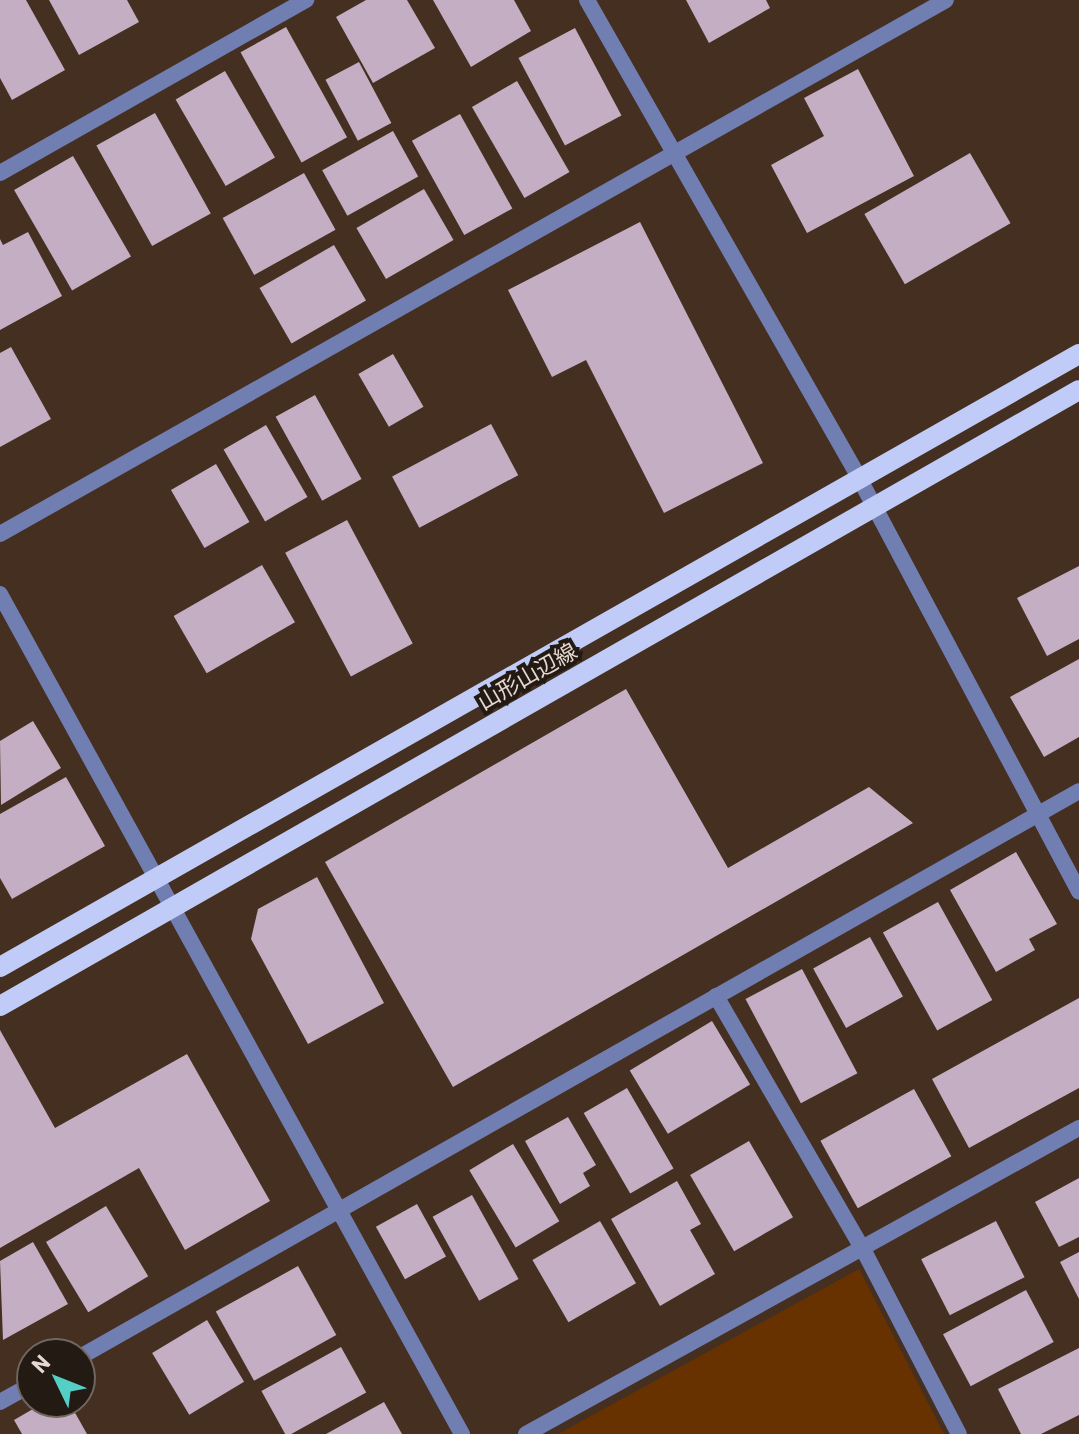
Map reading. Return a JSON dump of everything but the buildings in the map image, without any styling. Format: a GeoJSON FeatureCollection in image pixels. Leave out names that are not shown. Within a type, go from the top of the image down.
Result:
{"type":"FeatureCollection","features":[{"type":"Feature","properties":{"kind":"main road","name":"山形山辺線"},"geometry":{"type":"LineString","coordinates":[[0,967],[857,474],[1079,354]]}},
{"type":"Feature","properties":{"kind":"main road","name":"山形山辺線"},"geometry":{"type":"LineString","coordinates":[[0,1006],[871,505],[1079,390]]}},
{"type":"Feature","properties":{"kind":"street"},"geometry":{"type":"LineString","coordinates":[[0,173],[306,0]]}},
{"type":"Feature","properties":{"kind":"street"},"geometry":{"type":"LineString","coordinates":[[587,0],[857,474],[871,505],[1041,811],[1079,892]]}},
{"type":"Feature","properties":{"kind":"street"},"geometry":{"type":"LineString","coordinates":[[0,534],[946,0]]}},
{"type":"Feature","properties":{"kind":"street"},"geometry":{"type":"LineString","coordinates":[[0,594],[154,880],[462,1434]]}},
{"type":"Feature","properties":{"kind":"street"},"geometry":{"type":"LineString","coordinates":[[96,1348],[1079,791]]}},
{"type":"Feature","properties":{"kind":"street"},"geometry":{"type":"LineString","coordinates":[[716,996],[864,1251],[959,1434]]}},
{"type":"Feature","properties":{"kind":"street"},"geometry":{"type":"LineString","coordinates":[[526,1434],[864,1251],[1079,1128]]}},
{"type":"Feature","properties":{"kind":"shaded area"},"geometry":{"type":"Polygon","coordinates":[[[859,1269],[944,1434],[558,1434],[859,1269]]]}}]}
